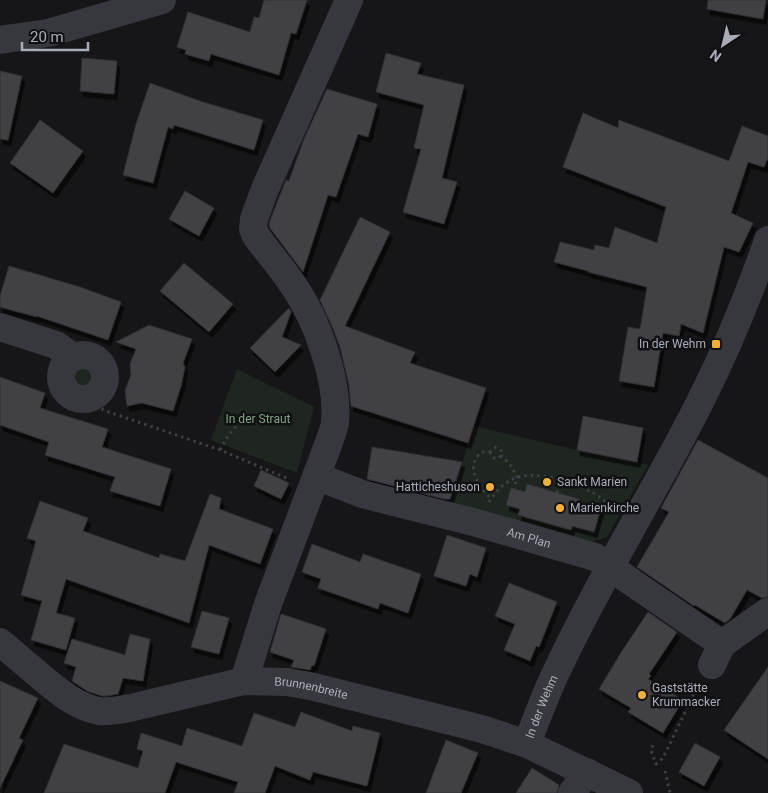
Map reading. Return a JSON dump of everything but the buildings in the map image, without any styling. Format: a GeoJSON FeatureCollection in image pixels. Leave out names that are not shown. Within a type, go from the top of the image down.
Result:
{"type":"FeatureCollection","features":[{"type":"Feature","properties":{"kind":"street"},"geometry":{"type":"LineString","coordinates":[[0,40],[48,33],[162,0]]}},
{"type":"Feature","properties":{"kind":"street"},"geometry":{"type":"LineString","coordinates":[[244,681],[268,604],[335,425],[335,404],[326,358],[318,331],[308,309],[293,284],[256,236],[253,229],[254,219],[265,189],[349,0]]}},
{"type":"Feature","properties":{"kind":"street","name":"In der Wehm"},"geometry":{"type":"LineString","coordinates":[[527,744],[541,705],[560,664],[610,566],[700,403],[729,340],[768,240]]}},
{"type":"Feature","properties":{"kind":"street"},"geometry":{"type":"LineString","coordinates":[[0,327],[56,345],[73,357],[85,354],[96,358],[104,367],[106,379],[102,390],[94,398]]}},
{"type":"Feature","properties":{"kind":"street","name":"Am Plan"},"geometry":{"type":"LineString","coordinates":[[314,482],[477,523],[595,557],[610,566],[717,655]]}},
{"type":"Feature","properties":{"kind":"street"},"geometry":{"type":"LineString","coordinates":[[717,655],[767,612]]}},
{"type":"Feature","properties":{"kind":"street","name":"Brunnenbreite"},"geometry":{"type":"LineString","coordinates":[[0,642],[65,696],[83,706],[98,710],[112,711],[150,704],[244,681],[287,682],[310,686],[482,729],[527,744],[579,782],[629,793]]}},
{"type":"Feature","properties":{"kind":"path"},"geometry":{"type":"LineString","coordinates":[[94,398],[103,410],[314,482]]}},
{"type":"Feature","properties":{"kind":"path"},"geometry":{"type":"LineString","coordinates":[[220,450],[246,412]]}},
{"type":"Feature","properties":{"kind":"path"},"geometry":{"type":"LineString","coordinates":[[491,452],[494,448],[498,448],[502,452],[501,455],[511,466],[517,477],[514,489]]}},
{"type":"Feature","properties":{"kind":"path"},"geometry":{"type":"LineString","coordinates":[[491,452],[485,451],[480,453],[476,457],[473,466],[473,473],[491,499]]}},
{"type":"Feature","properties":{"kind":"path"},"geometry":{"type":"LineString","coordinates":[[491,452],[493,457],[499,458],[501,455]]}},
{"type":"Feature","properties":{"kind":"path"},"geometry":{"type":"LineString","coordinates":[[477,523],[491,499],[506,484],[517,477],[546,476],[579,486],[600,497],[632,527]]}},
{"type":"Feature","properties":{"kind":"path"},"geometry":{"type":"LineString","coordinates":[[557,493],[561,480]]}},
{"type":"Feature","properties":{"kind":"path"},"geometry":{"type":"LineString","coordinates":[[653,745],[651,750],[656,764],[663,758],[701,678],[717,655]]}},
{"type":"Feature","properties":{"kind":"path"},"geometry":{"type":"LineString","coordinates":[[666,771],[670,793]]}},
{"type":"Feature","properties":{"kind":"green space"},"geometry":{"type":"Polygon","coordinates":[[[83,366],[92,369],[95,378],[92,387],[83,390],[74,387],[71,378],[74,369],[83,366]]]}},
{"type":"Feature","properties":{"kind":"green space","name":"In der Straut"},"geometry":{"type":"Polygon","coordinates":[[[237,369],[314,407],[297,473],[211,440],[237,369]]]}},
{"type":"Feature","properties":{"kind":"green space","name":"Sankt Marien"},"geometry":{"type":"Polygon","coordinates":[[[474,426],[648,465],[607,537],[585,544],[449,503],[474,426]]]}},
{"type":"Feature","properties":{"kind":"place","name":"In der Wehm"},"geometry":{"type":"Point","coordinates":[716,344]}},
{"type":"Feature","properties":{"kind":"place","name":"Sankt Marien"},"geometry":{"type":"Point","coordinates":[547,482]}},
{"type":"Feature","properties":{"kind":"place","name":"Hatticheshuson"},"geometry":{"type":"Point","coordinates":[490,487]}},
{"type":"Feature","properties":{"kind":"place","name":"Marienkirche"},"geometry":{"type":"Point","coordinates":[560,508]}},
{"type":"Feature","properties":{"kind":"place","name":"Gaststätte Krummacker"},"geometry":{"type":"Point","coordinates":[642,695]}}]}
